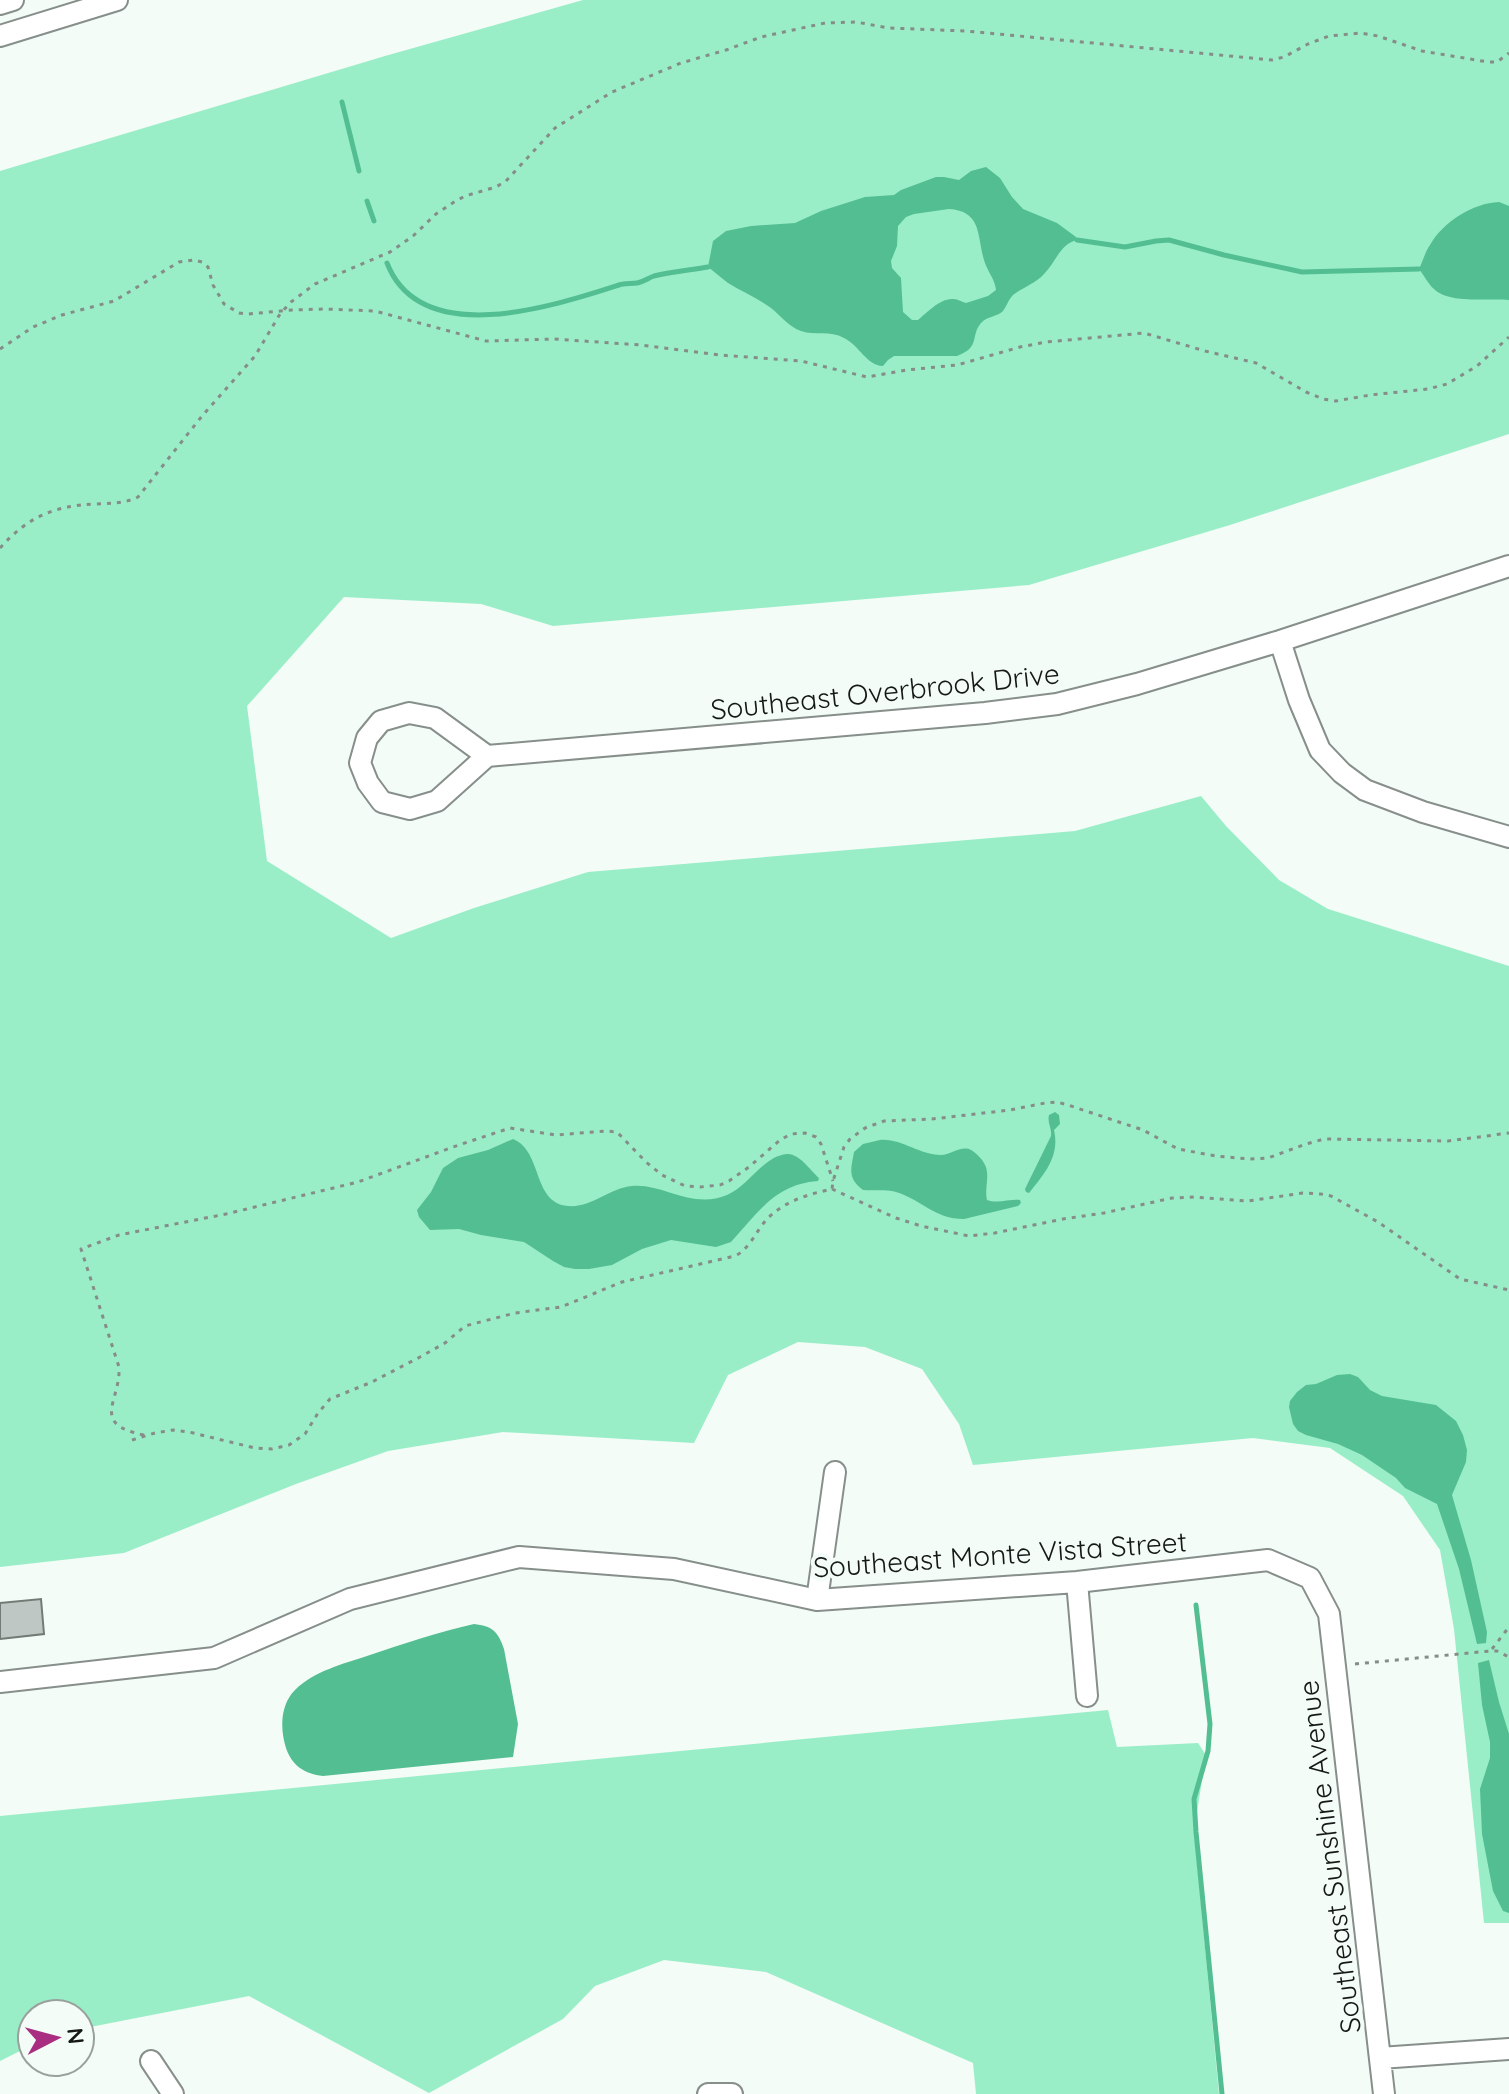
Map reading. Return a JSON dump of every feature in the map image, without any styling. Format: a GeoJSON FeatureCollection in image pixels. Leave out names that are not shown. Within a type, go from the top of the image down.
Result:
{"type":"FeatureCollection","features":[{"type":"Feature","properties":{"kind":"street"},"geometry":{"type":"LineString","coordinates":[[0,4],[13,0]]}},
{"type":"Feature","properties":{"kind":"street"},"geometry":{"type":"LineString","coordinates":[[0,36],[117,0]]}},
{"type":"Feature","properties":{"kind":"street","name":"Southeast Overbrook Drive"},"geometry":{"type":"LineString","coordinates":[[487,756],[985,713],[1057,704],[1137,684],[1280,641],[1509,566]]}},
{"type":"Feature","properties":{"kind":"street"},"geometry":{"type":"LineString","coordinates":[[1280,641],[1299,700],[1320,750],[1342,773],[1365,790],[1423,812],[1509,837]]}},
{"type":"Feature","properties":{"kind":"street"},"geometry":{"type":"LineString","coordinates":[[409,713],[435,718],[487,756],[437,801],[410,809],[382,802],[368,783],[360,763],[367,738],[381,721],[409,713]]}},
{"type":"Feature","properties":{"kind":"street"},"geometry":{"type":"LineString","coordinates":[[817,1600],[835,1472]]}},
{"type":"Feature","properties":{"kind":"street","name":"Southeast Monte Vista Street"},"geometry":{"type":"LineString","coordinates":[[0,1682],[214,1658],[350,1599],[519,1557],[674,1569],[817,1600],[1077,1582],[1268,1560],[1310,1578],[1329,1614]]}},
{"type":"Feature","properties":{"kind":"street"},"geometry":{"type":"LineString","coordinates":[[1077,1582],[1087,1696]]}},
{"type":"Feature","properties":{"kind":"street","name":"Southeast Sunshine Avenue"},"geometry":{"type":"LineString","coordinates":[[1329,1614],[1384,2094]]}},
{"type":"Feature","properties":{"kind":"street"},"geometry":{"type":"LineString","coordinates":[[1380,2058],[1509,2049]]}},
{"type":"Feature","properties":{"kind":"street"},"geometry":{"type":"LineString","coordinates":[[151,2061],[173,2094]]}},
{"type":"Feature","properties":{"kind":"street"},"geometry":{"type":"LineString","coordinates":[[708,2094],[732,2094]]}},
{"type":"Feature","properties":{"kind":"path"},"geometry":{"type":"LineString","coordinates":[[0,548],[22,527],[43,514],[80,505],[125,502],[138,497],[202,416],[255,356],[282,311],[315,284],[399,246],[454,202],[506,181],[555,128],[612,92],[681,63],[789,29],[856,22],[889,28],[966,31],[1264,60],[1284,57],[1329,36],[1361,33],[1422,51],[1488,62],[1501,60],[1509,53]]}},
{"type":"Feature","properties":{"kind":"path"},"geometry":{"type":"LineString","coordinates":[[0,349],[33,327],[62,315],[114,301],[186,260],[202,262],[208,267],[218,296],[230,310],[248,314],[344,309],[375,311],[486,341],[554,339],[641,345],[801,361],[867,377],[957,365],[1046,342],[1144,333],[1256,363],[1306,392],[1336,401],[1447,384],[1477,366],[1509,337]]}},
{"type":"Feature","properties":{"kind":"path"},"geometry":{"type":"LineString","coordinates":[[832,1189],[844,1147],[858,1132],[875,1124],[1053,1102],[1135,1127],[1185,1151],[1249,1159],[1268,1158],[1316,1141],[1331,1139],[1448,1141],[1509,1133]]}},
{"type":"Feature","properties":{"kind":"path"},"geometry":{"type":"LineString","coordinates":[[146,1435],[126,1430],[114,1421],[111,1414],[112,1399],[120,1376],[119,1367],[81,1249],[119,1235],[226,1214],[358,1182],[510,1128],[556,1135],[617,1132],[662,1175],[685,1186],[700,1187],[729,1181],[780,1140],[791,1134],[805,1133],[816,1137],[821,1144],[833,1181]]}},
{"type":"Feature","properties":{"kind":"path"},"geometry":{"type":"LineString","coordinates":[[132,1440],[164,1431],[180,1431],[255,1448],[272,1449],[289,1445],[305,1434],[330,1399],[420,1357],[445,1343],[465,1326],[515,1313],[561,1307],[622,1282],[728,1259],[741,1253],[762,1225],[780,1208],[789,1202],[832,1189],[896,1218],[969,1236],[1172,1198],[1248,1201],[1303,1193],[1321,1194],[1331,1196],[1378,1222],[1460,1279],[1509,1290]]}},
{"type":"Feature","properties":{"kind":"path"},"geometry":{"type":"LineString","coordinates":[[1490,1651],[1509,1627]]}},
{"type":"Feature","properties":{"kind":"path"},"geometry":{"type":"LineString","coordinates":[[1335,1666],[1490,1651],[1509,1657]]}},
{"type":"Feature","properties":{"kind":"shaded area"},"geometry":{"type":"Polygon","coordinates":[[[583,0],[1509,0],[1509,434],[1230,525],[1029,585],[553,626],[481,604],[344,597],[247,706],[267,861],[391,938],[588,872],[1075,831],[1201,796],[1279,880],[1328,909],[1509,966],[1509,1923],[1484,1923],[1454,1629],[1440,1550],[1403,1496],[1330,1448],[1253,1438],[973,1465],[959,1424],[922,1369],[865,1347],[798,1342],[728,1375],[694,1443],[503,1432],[388,1451],[124,1553],[0,1567],[0,171],[583,0]]]}},
{"type":"Feature","properties":{"kind":"shaded area"},"geometry":{"type":"Polygon","coordinates":[[[986,167],[1000,178],[1023,209],[1057,223],[1077,240],[1062,249],[1040,277],[1013,295],[1003,311],[981,323],[972,345],[957,356],[894,356],[883,366],[877,365],[839,336],[797,329],[766,304],[728,283],[708,267],[713,241],[726,231],[795,223],[865,197],[894,195],[936,177],[959,180],[971,171],[986,167]],[[949,209],[914,214],[898,226],[892,268],[901,278],[903,312],[912,320],[918,320],[948,299],[966,303],[996,290],[984,260],[976,226],[967,214],[949,209]]]}},
{"type":"Feature","properties":{"kind":"shaded area"},"geometry":{"type":"Polygon","coordinates":[[[1499,202],[1509,206],[1509,300],[1459,299],[1441,294],[1419,269],[1428,248],[1443,229],[1460,215],[1479,206],[1499,202]]]}},
{"type":"Feature","properties":{"kind":"shaded area"},"geometry":{"type":"Polygon","coordinates":[[[1055,1112],[1059,1115],[1060,1124],[1054,1130],[1053,1156],[1029,1193],[1026,1192],[1051,1136],[1049,1115],[1055,1112]]]}},
{"type":"Feature","properties":{"kind":"shaded area"},"geometry":{"type":"Polygon","coordinates":[[[513,1139],[529,1154],[548,1196],[568,1206],[585,1204],[632,1186],[655,1188],[702,1200],[714,1199],[735,1191],[763,1165],[787,1154],[800,1159],[819,1178],[818,1181],[790,1188],[768,1202],[731,1242],[716,1247],[671,1240],[642,1249],[612,1265],[589,1269],[564,1267],[524,1242],[459,1229],[430,1230],[417,1210],[431,1192],[443,1168],[458,1158],[513,1139]]]}},
{"type":"Feature","properties":{"kind":"shaded area"},"geometry":{"type":"Polygon","coordinates":[[[880,1140],[933,1154],[971,1150],[986,1167],[987,1200],[1020,1200],[1021,1203],[964,1219],[936,1213],[896,1192],[863,1190],[852,1177],[854,1152],[863,1144],[880,1140]]]}},
{"type":"Feature","properties":{"kind":"shaded area"},"geometry":{"type":"Polygon","coordinates":[[[1350,1374],[1382,1396],[1436,1405],[1456,1421],[1467,1450],[1466,1462],[1452,1495],[1471,1560],[1487,1632],[1486,1643],[1477,1644],[1459,1569],[1437,1504],[1405,1488],[1396,1478],[1362,1455],[1306,1435],[1293,1424],[1289,1407],[1297,1392],[1306,1385],[1350,1374]]]}},
{"type":"Feature","properties":{"kind":"shaded area"},"geometry":{"type":"Polygon","coordinates":[[[474,1624],[494,1630],[504,1649],[518,1724],[513,1757],[323,1776],[305,1771],[292,1760],[284,1741],[283,1718],[290,1696],[303,1683],[339,1665],[474,1624]]]}},
{"type":"Feature","properties":{"kind":"shaded area"},"geometry":{"type":"Polygon","coordinates":[[[1489,1660],[1509,1734],[1509,1913],[1503,1911],[1493,1891],[1482,1834],[1480,1789],[1490,1758],[1490,1742],[1478,1663],[1489,1660]]]}},
{"type":"Feature","properties":{"kind":"shaded area"},"geometry":{"type":"Polygon","coordinates":[[[1108,1710],[1117,1747],[1198,1743],[1206,1755],[1194,1831],[1219,2094],[976,2094],[973,2063],[766,1972],[664,1960],[595,1986],[563,2019],[429,2093],[249,1996],[96,2026],[96,1998],[16,1998],[16,2053],[0,2061],[0,1816],[1108,1710]]]}},
{"type":"Feature","properties":{"kind":"building"},"geometry":{"type":"Polygon","coordinates":[[[41,1599],[44,1634],[0,1639],[0,1603],[41,1599]]]}},
{"type":"Feature","properties":{"kind":"waterway"},"geometry":{"type":"LineString","coordinates":[[342,102],[359,171]]}},
{"type":"Feature","properties":{"kind":"waterway"},"geometry":{"type":"LineString","coordinates":[[367,201],[374,221]]}},
{"type":"Feature","properties":{"kind":"waterway"},"geometry":{"type":"LineString","coordinates":[[1077,240],[1125,247],[1169,240],[1302,272],[1419,269]]}},
{"type":"Feature","properties":{"kind":"waterway"},"geometry":{"type":"LineString","coordinates":[[387,263],[404,290],[428,306],[458,314],[526,310],[654,276],[708,267]]}},
{"type":"Feature","properties":{"kind":"waterway"},"geometry":{"type":"LineString","coordinates":[[1196,1605],[1210,1724],[1208,1751],[1194,1799],[1222,2094]]}}]}
